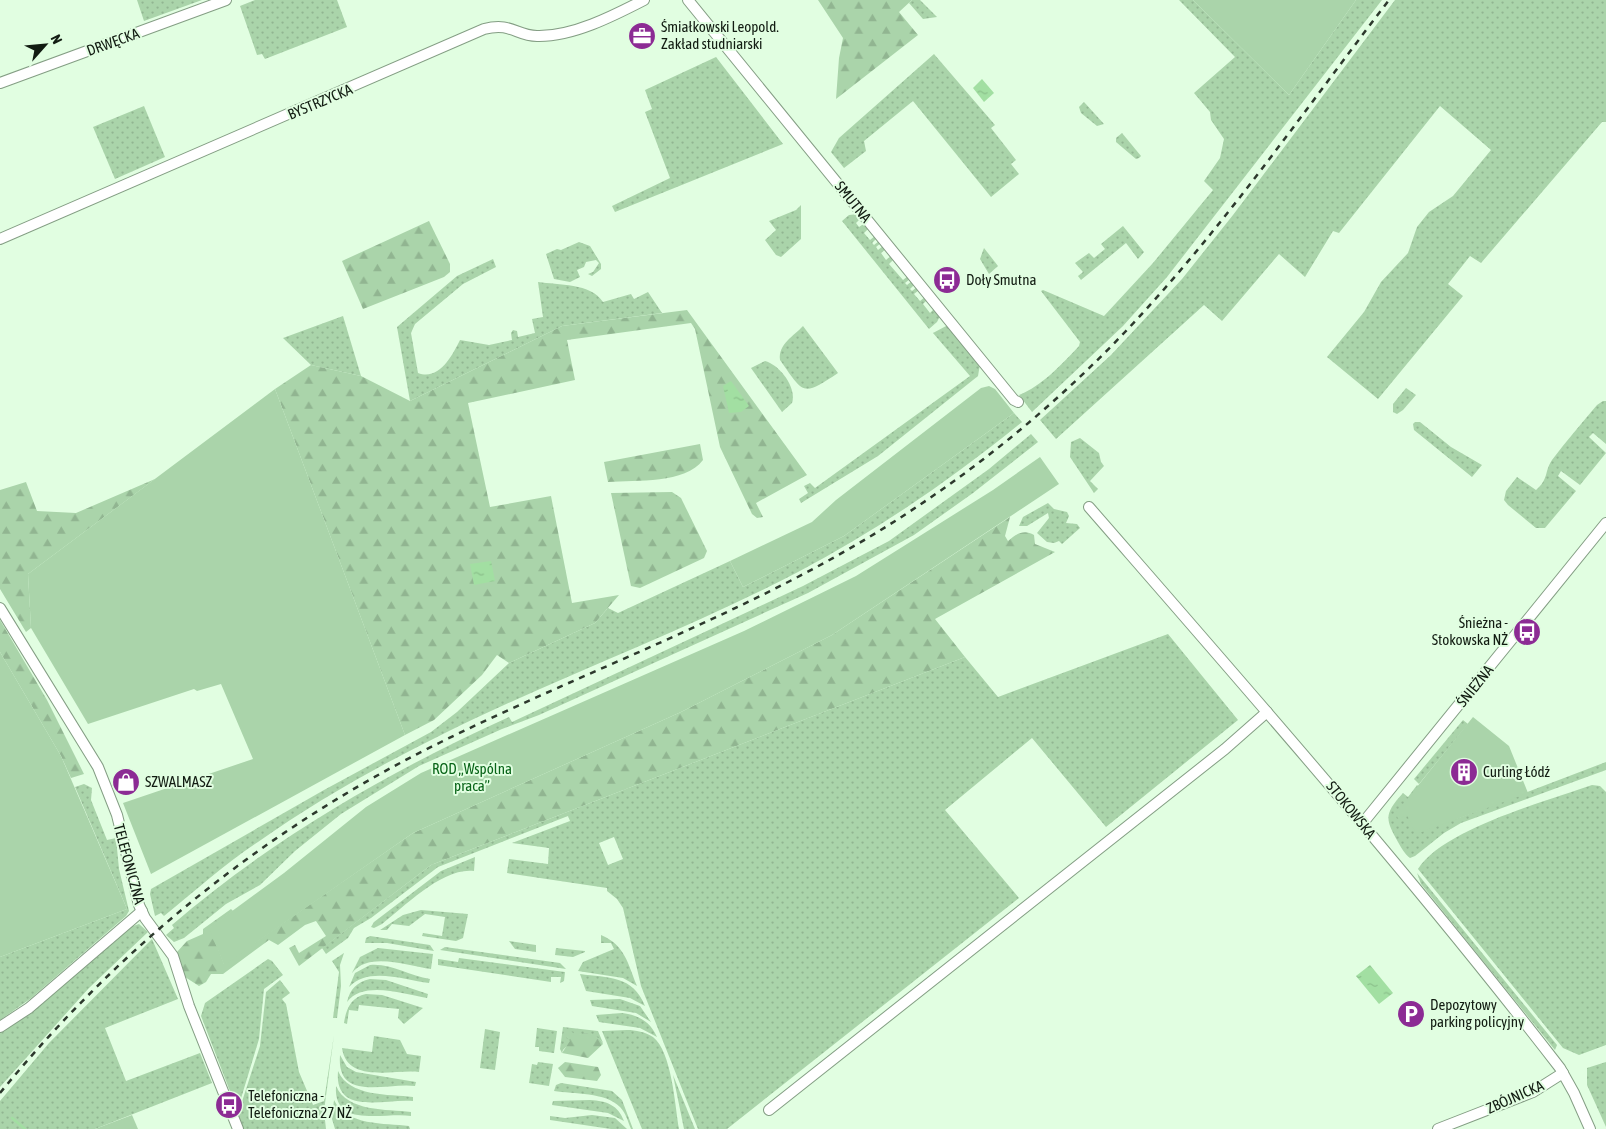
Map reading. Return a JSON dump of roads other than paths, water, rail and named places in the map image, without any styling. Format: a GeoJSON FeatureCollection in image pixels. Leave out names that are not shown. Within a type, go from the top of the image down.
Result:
{"type":"FeatureCollection","features":[{"type":"Feature","properties":{"kind":"street","name":"DRWĘCKA"},"geometry":{"type":"LineString","coordinates":[[0,82],[226,0]]}},
{"type":"Feature","properties":{"kind":"street","name":"BYSTRZYCKA"},"geometry":{"type":"LineString","coordinates":[[0,239],[484,30],[503,27],[534,36],[556,35],[589,24],[644,0]]}},
{"type":"Feature","properties":{"kind":"street","name":"SMUTNA"},"geometry":{"type":"LineString","coordinates":[[688,0],[1014,400],[1018,402]]}},
{"type":"Feature","properties":{"kind":"street","name":"STOKOWSKA"},"geometry":{"type":"LineString","coordinates":[[1089,507],[1362,824],[1563,1073],[1590,1129]]}},
{"type":"Feature","properties":{"kind":"street","name":"ŚNIEŻNA"},"geometry":{"type":"LineString","coordinates":[[1362,824],[1606,524]]}},
{"type":"Feature","properties":{"kind":"street","name":"TELEFONICZNA"},"geometry":{"type":"LineString","coordinates":[[0,608],[98,767],[117,815],[142,911],[173,956],[189,1006],[238,1129]]}},
{"type":"Feature","properties":{"kind":"street"},"geometry":{"type":"LineString","coordinates":[[769,1110],[1225,749],[1267,712]]}},
{"type":"Feature","properties":{"kind":"street"},"geometry":{"type":"LineString","coordinates":[[0,1027],[29,1008],[142,911]]}},
{"type":"Feature","properties":{"kind":"street","name":"ZBÓJNICKA"},"geometry":{"type":"LineString","coordinates":[[1438,1129],[1534,1092],[1563,1073]]}},
{"type":"Feature","properties":{"kind":"water"},"geometry":{"type":"Polygon","coordinates":[[[982,79],[994,93],[984,102],[973,88],[982,79]]]}},
{"type":"Feature","properties":{"kind":"water"},"geometry":{"type":"Polygon","coordinates":[[[731,381],[749,406],[741,412],[729,413],[723,386],[731,381]]]}},
{"type":"Feature","properties":{"kind":"water"},"geometry":{"type":"Polygon","coordinates":[[[491,561],[495,581],[474,585],[470,564],[491,561]]]}},
{"type":"Feature","properties":{"kind":"water"},"geometry":{"type":"Polygon","coordinates":[[[1370,965],[1393,993],[1379,1004],[1356,976],[1370,965]]]}},
{"type":"Feature","properties":{"kind":"waterway"},"geometry":{"type":"LineString","coordinates":[[12,1118],[25,1129]]}},
{"type":"Feature","properties":{"kind":"railway"},"geometry":{"type":"LineString","coordinates":[[0,1093],[47,1039],[96,988],[148,939],[258,851],[317,811],[378,775],[441,742],[501,713],[684,632],[804,574],[862,542],[918,506],[1000,446],[1077,380],[1161,293],[1261,170],[1389,0]]}},
{"type":"Feature","properties":{"kind":"place","name":"Śmiałkowski Leopold. Zakład studniarski"},"geometry":{"type":"Point","coordinates":[642,36]}},
{"type":"Feature","properties":{"kind":"place","name":"Doły Smutna"},"geometry":{"type":"Point","coordinates":[947,280]}},
{"type":"Feature","properties":{"kind":"place","name":"Śnieżna - Stokowska NŻ"},"geometry":{"type":"Point","coordinates":[1527,632]}},
{"type":"Feature","properties":{"kind":"place","name":"Curling Łódź"},"geometry":{"type":"Point","coordinates":[1464,772]}},
{"type":"Feature","properties":{"kind":"place","name":"SZWALMASZ"},"geometry":{"type":"Point","coordinates":[126,782]}},
{"type":"Feature","properties":{"kind":"place","name":"Depozytowy parking policyjny"},"geometry":{"type":"Point","coordinates":[1411,1014]}},
{"type":"Feature","properties":{"kind":"place","name":"Telefoniczna - Telefoniczna 27 NŻ"},"geometry":{"type":"Point","coordinates":[229,1105]}},
{"type":"Feature","properties":{"kind":"park label","name":"ROD „Wspólna praca”"},"geometry":{"type":"Point","coordinates":[472,778]}}]}
